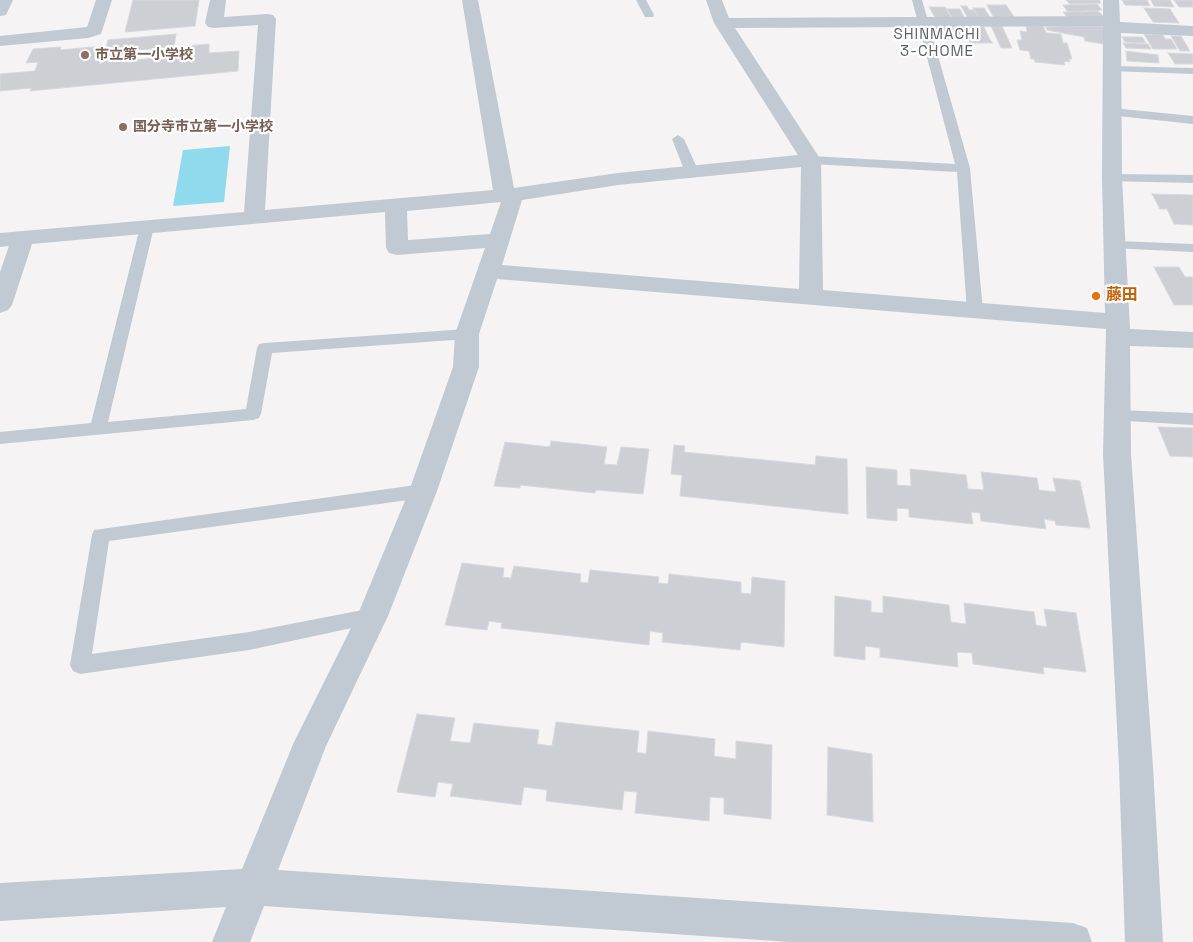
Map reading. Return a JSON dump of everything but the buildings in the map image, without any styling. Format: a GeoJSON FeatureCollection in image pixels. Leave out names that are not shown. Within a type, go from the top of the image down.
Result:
{"type":"FeatureCollection","features":[{"type":"Feature","properties":{"kind":"street"},"geometry":{"type":"LineString","coordinates":[[0,11],[5,0]]}},
{"type":"Feature","properties":{"kind":"street"},"geometry":{"type":"LineString","coordinates":[[0,41],[88,33],[95,30],[104,0]]}},
{"type":"Feature","properties":{"kind":"street"},"geometry":{"type":"LineString","coordinates":[[218,0],[214,23],[267,19],[254,217]]}},
{"type":"Feature","properties":{"kind":"street"},"geometry":{"type":"LineString","coordinates":[[231,942],[311,742],[373,616],[423,491],[466,367],[467,334],[490,271],[498,240],[512,201],[510,195],[503,189],[470,0]]}},
{"type":"Feature","properties":{"kind":"street"},"geometry":{"type":"LineString","coordinates":[[714,0],[724,23],[810,160],[811,298]]}},
{"type":"Feature","properties":{"kind":"street"},"geometry":{"type":"LineString","coordinates":[[1111,0],[1113,69],[1112,178],[1118,330],[1117,416],[1144,942]]}},
{"type":"Feature","properties":{"kind":"street"},"geometry":{"type":"LineString","coordinates":[[724,23],[824,15],[922,23],[1111,24],[1193,31]]}},
{"type":"Feature","properties":{"kind":"street"},"geometry":{"type":"LineString","coordinates":[[0,240],[510,195],[618,179],[810,160]]}},
{"type":"Feature","properties":{"kind":"street"},"geometry":{"type":"LineString","coordinates":[[396,205],[396,248],[498,240]]}},
{"type":"Feature","properties":{"kind":"street"},"geometry":{"type":"LineString","coordinates":[[0,305],[23,238]]}},
{"type":"Feature","properties":{"kind":"street"},"geometry":{"type":"LineString","coordinates":[[490,271],[975,311],[1193,340]]}},
{"type":"Feature","properties":{"kind":"street"},"geometry":{"type":"LineString","coordinates":[[0,902],[253,887],[1073,942]]}},
{"type":"Feature","properties":{"kind":"lane"},"geometry":{"type":"LineString","coordinates":[[641,0],[649,15]]}},
{"type":"Feature","properties":{"kind":"lane"},"geometry":{"type":"LineString","coordinates":[[917,0],[963,168],[975,311]]}},
{"type":"Feature","properties":{"kind":"lane"},"geometry":{"type":"LineString","coordinates":[[1113,69],[1193,71]]}},
{"type":"Feature","properties":{"kind":"lane"},"geometry":{"type":"LineString","coordinates":[[1112,112],[1193,120]]}},
{"type":"Feature","properties":{"kind":"lane"},"geometry":{"type":"LineString","coordinates":[[678,139],[692,172]]}},
{"type":"Feature","properties":{"kind":"lane"},"geometry":{"type":"LineString","coordinates":[[810,160],[963,168]]}},
{"type":"Feature","properties":{"kind":"lane"},"geometry":{"type":"LineString","coordinates":[[1112,178],[1193,179]]}},
{"type":"Feature","properties":{"kind":"lane"},"geometry":{"type":"LineString","coordinates":[[98,428],[147,227]]}},
{"type":"Feature","properties":{"kind":"lane"},"geometry":{"type":"LineString","coordinates":[[1116,245],[1193,248]]}},
{"type":"Feature","properties":{"kind":"lane"},"geometry":{"type":"LineString","coordinates":[[0,438],[253,414],[265,348],[467,334]]}},
{"type":"Feature","properties":{"kind":"lane"},"geometry":{"type":"LineString","coordinates":[[1117,416],[1193,418]]}},
{"type":"Feature","properties":{"kind":"lane"},"geometry":{"type":"LineString","coordinates":[[373,616],[249,641],[80,666],[101,535],[423,491]]}},
{"type":"Feature","properties":{"kind":"water"},"geometry":{"type":"Polygon","coordinates":[[[230,146],[224,202],[173,206],[183,150],[230,146]]]}},
{"type":"Feature","properties":{"kind":"place","name":"市立第一小学校"},"geometry":{"type":"Point","coordinates":[85,55]}},
{"type":"Feature","properties":{"kind":"place","name":"国分寺市立第一小学校"},"geometry":{"type":"Point","coordinates":[123,127]}},
{"type":"Feature","properties":{"kind":"place","name":"藤田"},"geometry":{"type":"Point","coordinates":[1096,296]}},
{"type":"Feature","properties":{"kind":"district","name":"SHINMACHI 3-CHOME"},"geometry":{"type":"Point","coordinates":[937,44]}}]}
